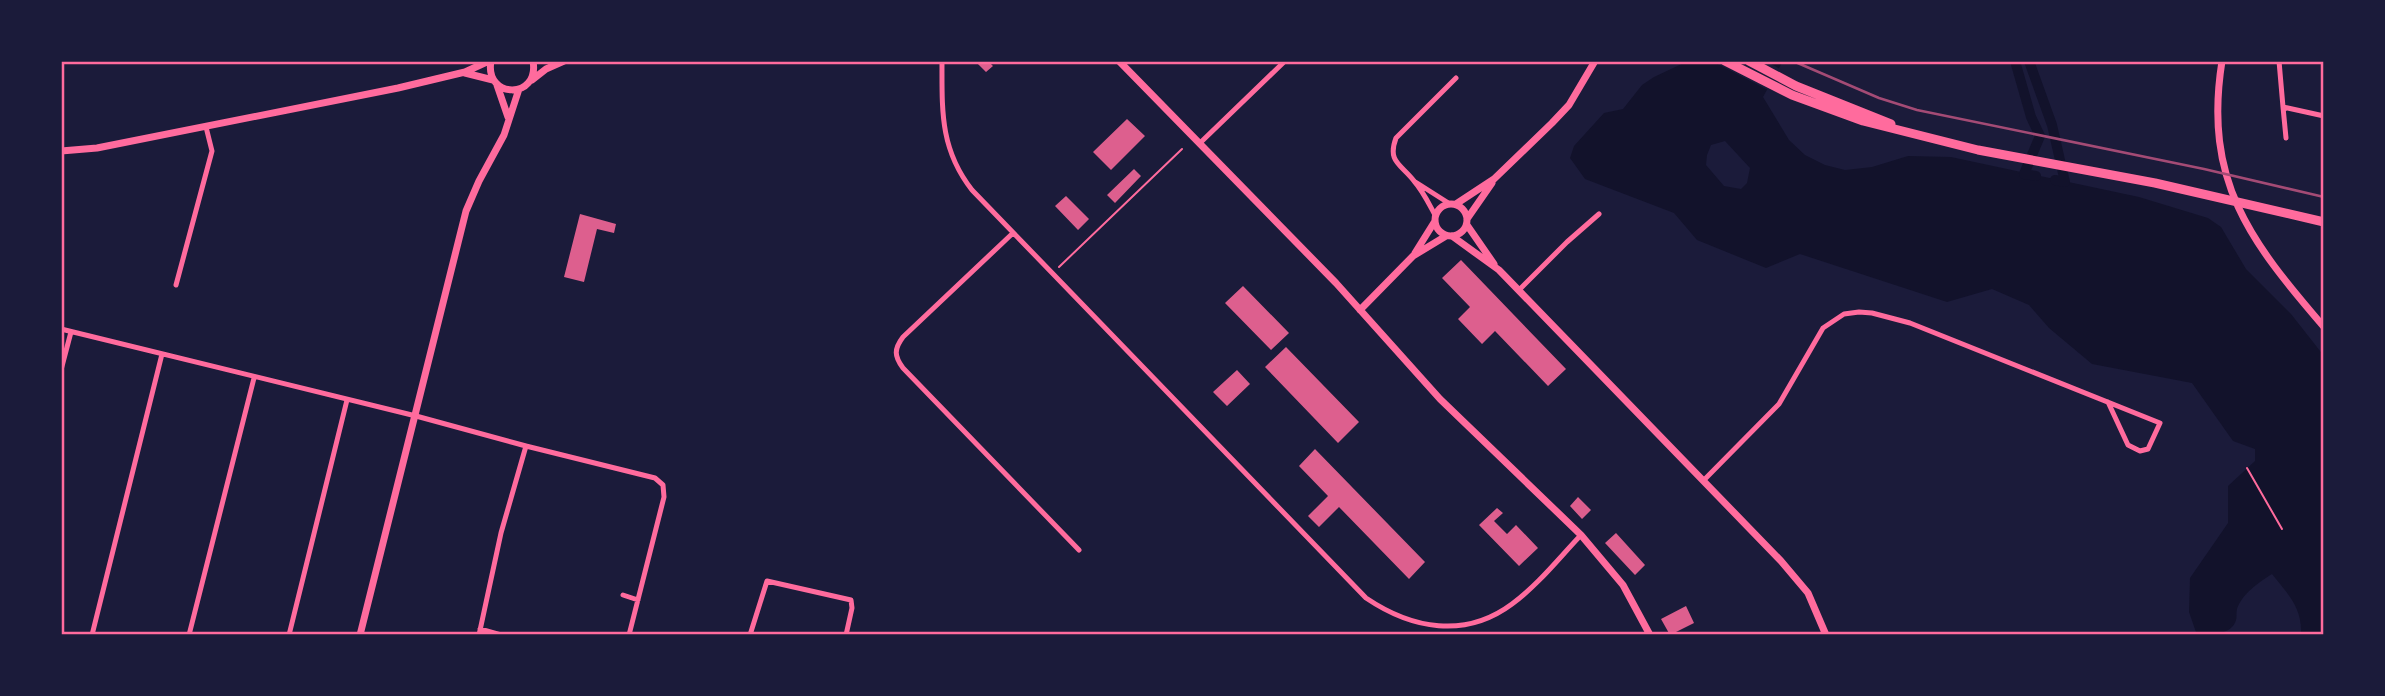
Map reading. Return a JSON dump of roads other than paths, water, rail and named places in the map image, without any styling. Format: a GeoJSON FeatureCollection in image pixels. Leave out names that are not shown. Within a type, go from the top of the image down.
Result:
{"type":"FeatureCollection","features":[{"type":"Feature","properties":{"kind":"highway"},"geometry":{"type":"LineString","coordinates":[[1725,61],[1794,90],[1928,139],[2210,195],[2324,222]]}},
{"type":"Feature","properties":{"kind":"highway"},"geometry":{"type":"LineString","coordinates":[[1749,61],[1794,90]]}},
{"type":"Feature","properties":{"kind":"street"},"geometry":{"type":"LineString","coordinates":[[61,150],[97,148],[398,88],[465,72],[490,61],[490,73],[508,118]]}},
{"type":"Feature","properties":{"kind":"street"},"geometry":{"type":"LineString","coordinates":[[528,83],[534,71],[533,61]]}},
{"type":"Feature","properties":{"kind":"street"},"geometry":{"type":"LineString","coordinates":[[465,72],[510,90],[519,89],[546,69],[564,61]]}},
{"type":"Feature","properties":{"kind":"street"},"geometry":{"type":"LineString","coordinates":[[942,61],[947,146],[954,163],[972,190],[1366,598],[1388,612],[1429,625],[1455,625],[1486,620],[1524,594],[1581,535]]}},
{"type":"Feature","properties":{"kind":"street"},"geometry":{"type":"LineString","coordinates":[[1119,61],[1360,310],[1440,399],[1581,535],[1623,585],[1650,635]]}},
{"type":"Feature","properties":{"kind":"street"},"geometry":{"type":"LineString","coordinates":[[1200,144],[1285,61]]}},
{"type":"Feature","properties":{"kind":"street"},"geometry":{"type":"LineString","coordinates":[[1360,310],[1413,256],[1441,207],[1453,204],[1494,179],[1569,105],[1595,61]]}},
{"type":"Feature","properties":{"kind":"street"},"geometry":{"type":"LineString","coordinates":[[2222,61],[2218,99],[2219,130],[2229,188],[2259,247],[2324,327]]}},
{"type":"Feature","properties":{"kind":"street"},"geometry":{"type":"LineString","coordinates":[[2279,61],[2286,138]]}},
{"type":"Feature","properties":{"kind":"street"},"geometry":{"type":"LineString","coordinates":[[1455,78],[1396,138],[1392,150],[1395,160],[1415,181],[1435,218],[1438,230],[1499,270],[1704,480],[1808,593],[1826,635]]}},
{"type":"Feature","properties":{"kind":"street"},"geometry":{"type":"LineString","coordinates":[[360,635],[466,211],[479,180],[495,155],[519,89]]}},
{"type":"Feature","properties":{"kind":"street"},"geometry":{"type":"LineString","coordinates":[[2283,107],[2324,116]]}},
{"type":"Feature","properties":{"kind":"street"},"geometry":{"type":"LineString","coordinates":[[176,285],[212,151],[206,127]]}},
{"type":"Feature","properties":{"kind":"street"},"geometry":{"type":"LineString","coordinates":[[1413,256],[1449,236],[1461,233],[1494,179]]}},
{"type":"Feature","properties":{"kind":"street"},"geometry":{"type":"LineString","coordinates":[[1415,181],[1464,210],[1467,222],[1499,270]]}},
{"type":"Feature","properties":{"kind":"street"},"geometry":{"type":"LineString","coordinates":[[1519,290],[1599,214]]}},
{"type":"Feature","properties":{"kind":"street"},"geometry":{"type":"LineString","coordinates":[[1013,233],[898,344],[896,357],[1079,550]]}},
{"type":"Feature","properties":{"kind":"street"},"geometry":{"type":"LineString","coordinates":[[1704,480],[1772,414],[1823,328],[1844,314],[1872,313],[1910,323],[2108,402],[2160,423],[2148,449],[2140,451],[2128,445],[2108,402]]}},
{"type":"Feature","properties":{"kind":"street"},"geometry":{"type":"LineString","coordinates":[[61,329],[655,478],[663,485],[664,497],[629,635]]}},
{"type":"Feature","properties":{"kind":"street"},"geometry":{"type":"LineString","coordinates":[[61,370],[71,332]]}},
{"type":"Feature","properties":{"kind":"street"},"geometry":{"type":"LineString","coordinates":[[92,635],[162,354]]}},
{"type":"Feature","properties":{"kind":"street"},"geometry":{"type":"LineString","coordinates":[[190,635],[254,378]]}},
{"type":"Feature","properties":{"kind":"street"},"geometry":{"type":"LineString","coordinates":[[289,635],[347,400]]}},
{"type":"Feature","properties":{"kind":"street"},"geometry":{"type":"LineString","coordinates":[[501,635],[480,632],[501,533],[526,446]]}},
{"type":"Feature","properties":{"kind":"street"},"geometry":{"type":"LineString","coordinates":[[750,635],[767,581],[851,600],[852,608],[846,635]]}},
{"type":"Feature","properties":{"kind":"street"},"geometry":{"type":"LineString","coordinates":[[623,595],[638,600]]}},
{"type":"Feature","properties":{"kind":"waterway"},"geometry":{"type":"LineString","coordinates":[[2015,61],[2031,117],[2040,136],[2024,174],[2036,176]]}},
{"type":"Feature","properties":{"kind":"waterway"},"geometry":{"type":"LineString","coordinates":[[2029,61],[2052,125],[2065,182],[2055,180]]}},
{"type":"Feature","properties":{"kind":"railway"},"geometry":{"type":"LineString","coordinates":[[1793,61],[1879,98],[1917,110],[2204,169],[2324,197]]}}]}
